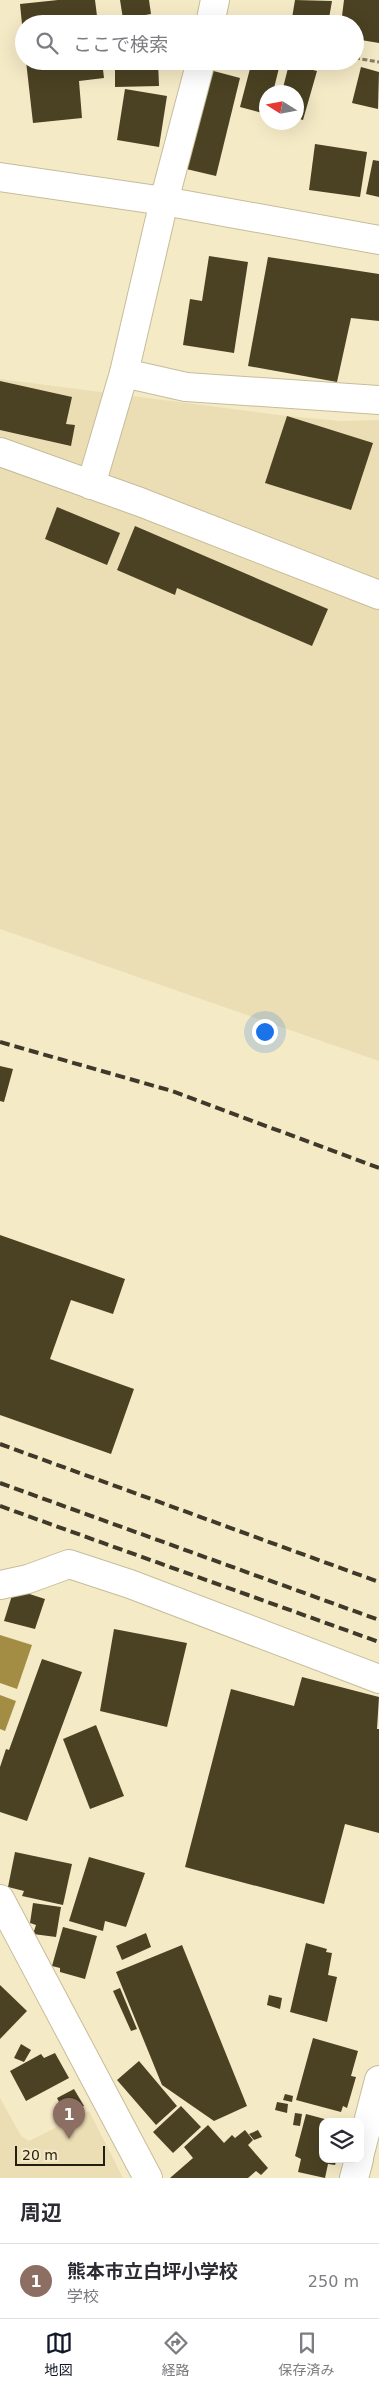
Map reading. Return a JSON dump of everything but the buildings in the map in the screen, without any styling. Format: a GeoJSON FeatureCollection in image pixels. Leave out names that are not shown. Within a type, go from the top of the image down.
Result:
{"type":"FeatureCollection","features":[{"type":"Feature","properties":{"kind":"street"},"geometry":{"type":"LineString","coordinates":[[212,15],[215,0]]}},
{"type":"Feature","properties":{"kind":"street"},"geometry":{"type":"LineString","coordinates":[[91,485],[124,374],[164,201],[199,70]]}},
{"type":"Feature","properties":{"kind":"street"},"geometry":{"type":"LineString","coordinates":[[0,177],[164,201],[379,240]]}},
{"type":"Feature","properties":{"kind":"street"},"geometry":{"type":"LineString","coordinates":[[124,374],[186,387],[379,400]]}},
{"type":"Feature","properties":{"kind":"street"},"geometry":{"type":"LineString","coordinates":[[0,452],[347,581],[379,595]]}},
{"type":"Feature","properties":{"kind":"street"},"geometry":{"type":"LineString","coordinates":[[0,1585],[28,1579],[69,1564],[130,1584],[379,1679]]}},
{"type":"Feature","properties":{"kind":"street"},"geometry":{"type":"LineString","coordinates":[[0,1899],[148,2178]]}},
{"type":"Feature","properties":{"kind":"street"},"geometry":{"type":"LineString","coordinates":[[364,2138],[379,2080]]}},
{"type":"Feature","properties":{"kind":"street"},"geometry":{"type":"LineString","coordinates":[[354,2178],[358,2163]]}},
{"type":"Feature","properties":{"kind":"path"},"geometry":{"type":"LineString","coordinates":[[364,60],[379,62]]}},
{"type":"Feature","properties":{"kind":"shaded area"},"geometry":{"type":"Polygon","coordinates":[[[0,379],[287,416],[341,421],[379,420],[379,1061],[0,929],[0,379]]]}},
{"type":"Feature","properties":{"kind":"shaded area"},"geometry":{"type":"Polygon","coordinates":[[[0,1635],[32,1645],[17,1689],[0,1683],[0,1635]]]}},
{"type":"Feature","properties":{"kind":"shaded area"},"geometry":{"type":"Polygon","coordinates":[[[0,1695],[16,1701],[5,1731],[0,1729],[0,1695]]]}},
{"type":"Feature","properties":{"kind":"shaded area"},"geometry":{"type":"Polygon","coordinates":[[[0,2098],[21,2136],[29,2141],[89,2111],[123,2178],[0,2178],[0,2098]]]}},
{"type":"Feature","properties":{"kind":"railway"},"geometry":{"type":"LineString","coordinates":[[0,1042],[172,1091],[379,1168]]}},
{"type":"Feature","properties":{"kind":"railway"},"geometry":{"type":"LineString","coordinates":[[0,1444],[379,1582]]}},
{"type":"Feature","properties":{"kind":"railway"},"geometry":{"type":"LineString","coordinates":[[0,1483],[379,1620]]}},
{"type":"Feature","properties":{"kind":"railway"},"geometry":{"type":"LineString","coordinates":[[0,1506],[379,1642]]}},
{"type":"Feature","properties":{"kind":"place","name":"熊本市立白坪小学校"},"geometry":{"type":"Point","coordinates":[69,2139]}}]}
